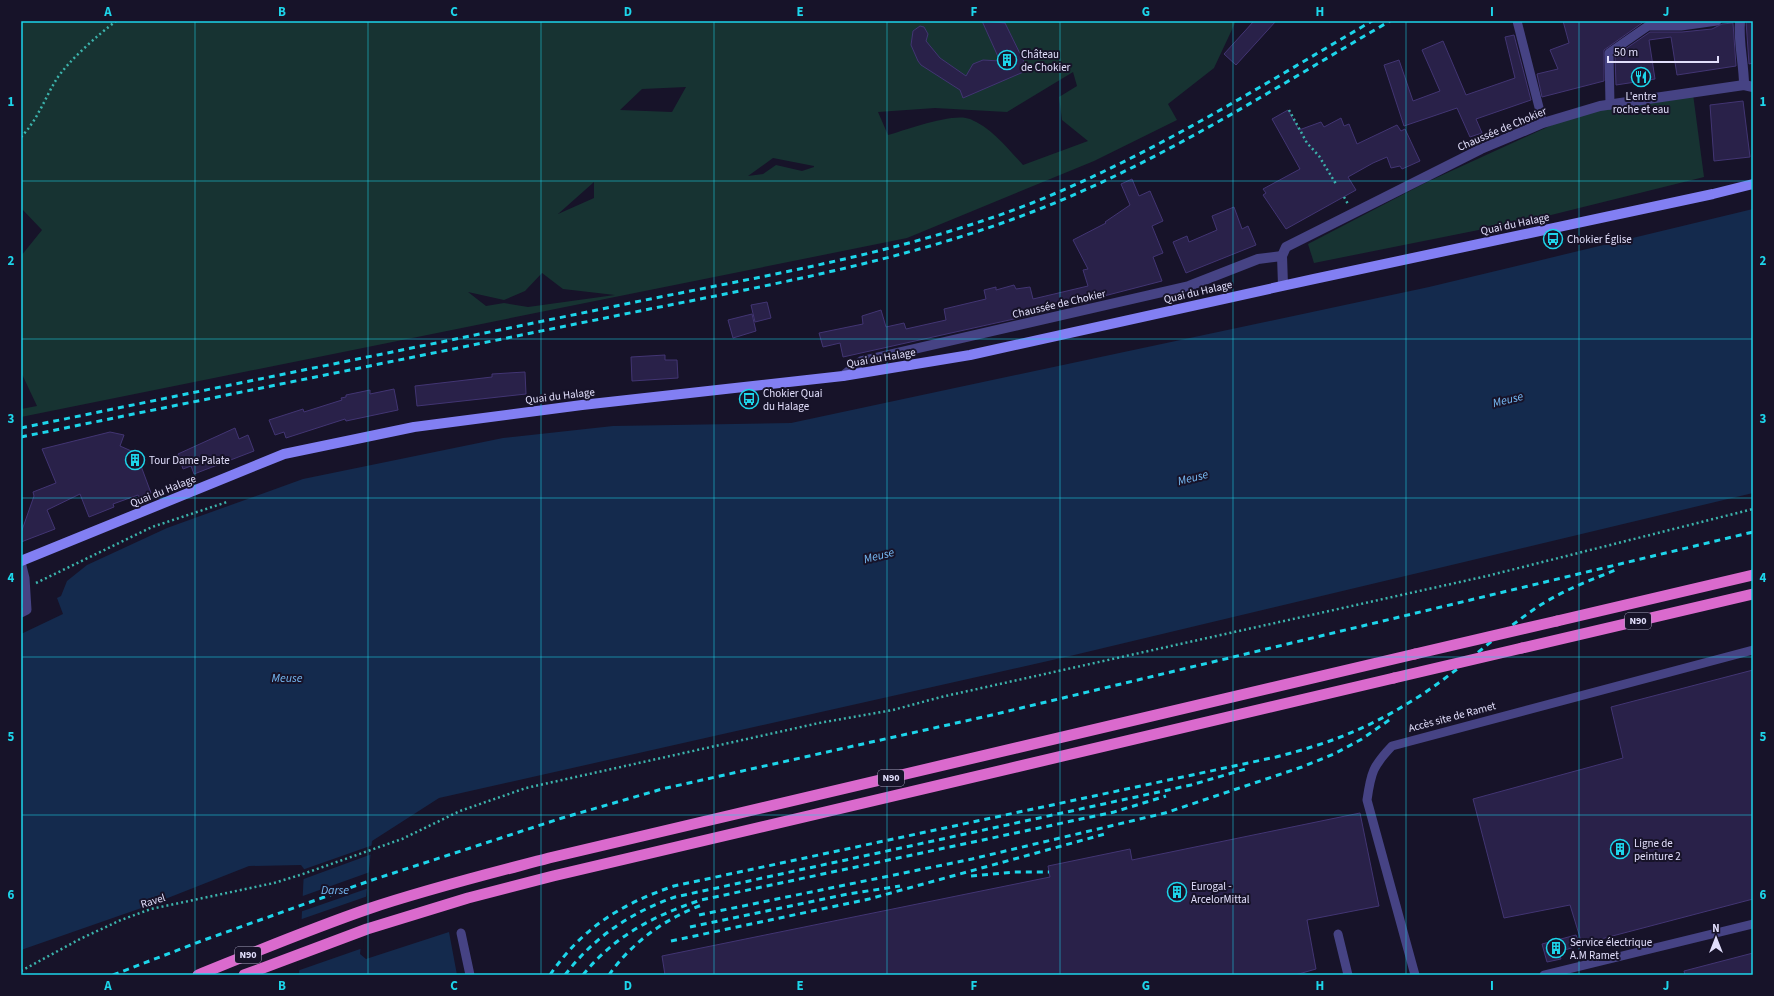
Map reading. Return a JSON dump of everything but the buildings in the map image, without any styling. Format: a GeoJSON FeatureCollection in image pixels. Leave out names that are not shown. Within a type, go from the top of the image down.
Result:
{"type":"FeatureCollection","features":[{"type":"Feature","properties":{"kind":"highway","name":"N90"},"geometry":{"type":"LineString","coordinates":[[198,975],[297,935],[369,909],[466,880],[549,858],[1753,575]]}},
{"type":"Feature","properties":{"kind":"highway","name":"N90"},"geometry":{"type":"LineString","coordinates":[[244,975],[367,929],[468,898],[553,876],[1753,594]]}},
{"type":"Feature","properties":{"kind":"main road","name":"Quai du Halage"},"geometry":{"type":"LineString","coordinates":[[21,561],[284,454],[414,427],[582,405],[843,376],[970,355],[1283,285],[1713,194],[1753,184]]}},
{"type":"Feature","properties":{"kind":"street"},"geometry":{"type":"LineString","coordinates":[[1740,21],[1738,37],[1748,86]]}},
{"type":"Feature","properties":{"kind":"street","name":"Chaussée de Chokier"},"geometry":{"type":"LineString","coordinates":[[843,376],[862,361],[1189,286],[1258,259],[1282,256],[1286,247],[1481,149],[1543,123],[1600,106],[1748,86]]}},
{"type":"Feature","properties":{"kind":"street"},"geometry":{"type":"LineString","coordinates":[[1282,256],[1283,285]]}},
{"type":"Feature","properties":{"kind":"lane"},"geometry":{"type":"LineString","coordinates":[[1517,21],[1543,123]]}},
{"type":"Feature","properties":{"kind":"lane"},"geometry":{"type":"LineString","coordinates":[[1610,105],[1609,53],[1648,26],[1682,26],[1717,21]]}},
{"type":"Feature","properties":{"kind":"lane"},"geometry":{"type":"LineString","coordinates":[[21,561],[25,586],[26,610],[21,613]]}},
{"type":"Feature","properties":{"kind":"lane","name":"Accès site de Ramet"},"geometry":{"type":"LineString","coordinates":[[1415,975],[1367,800],[1372,772],[1377,762],[1392,746],[1753,650]]}},
{"type":"Feature","properties":{"kind":"lane"},"geometry":{"type":"LineString","coordinates":[[1544,975],[1753,924]]}},
{"type":"Feature","properties":{"kind":"lane"},"geometry":{"type":"LineString","coordinates":[[462,933],[470,975]]}},
{"type":"Feature","properties":{"kind":"lane"},"geometry":{"type":"LineString","coordinates":[[1338,934],[1348,975]]}},
{"type":"Feature","properties":{"kind":"path"},"geometry":{"type":"LineString","coordinates":[[21,137],[29,129],[58,78],[97,37],[116,21]]}},
{"type":"Feature","properties":{"kind":"path"},"geometry":{"type":"LineString","coordinates":[[1289,110],[1307,143],[1319,156],[1336,184]]}},
{"type":"Feature","properties":{"kind":"path"},"geometry":{"type":"LineString","coordinates":[[25,586],[45,580],[152,527],[227,502]]}},
{"type":"Feature","properties":{"kind":"path","name":"Ravel"},"geometry":{"type":"LineString","coordinates":[[21,971],[80,939],[151,909],[274,883],[300,875],[402,839],[460,812],[526,788],[819,724],[893,710],[949,695],[1486,576],[1753,509]]}},
{"type":"Feature","properties":{"kind":"green space"},"geometry":{"type":"Polygon","coordinates":[[[21,21],[1236,21],[1214,68],[1168,104],[1177,120],[1094,161],[907,238],[21,417],[21,409],[37,406],[21,372],[21,256],[42,230],[21,208],[21,21]],[[1073,72],[1007,112],[935,108],[878,112],[888,135],[942,120],[963,117],[970,119],[992,133],[1023,165],[1088,141],[1062,120],[1059,97],[1077,86],[1073,72]],[[686,87],[642,89],[620,110],[672,112],[686,87]],[[773,158],[748,176],[763,174],[776,165],[802,171],[814,166],[773,158]],[[594,182],[558,214],[594,198],[594,182]],[[542,273],[525,291],[504,300],[468,292],[486,306],[504,303],[528,307],[615,295],[563,289],[542,273]]]}},
{"type":"Feature","properties":{"kind":"green space"},"geometry":{"type":"Polygon","coordinates":[[[1693,94],[1704,177],[1543,217],[1314,263],[1308,244],[1425,183],[1576,114],[1693,94]]]}},
{"type":"Feature","properties":{"kind":"water","name":"Meuse"},"geometry":{"type":"Polygon","coordinates":[[[1753,209],[1753,493],[1070,656],[439,798],[372,841],[360,954],[366,959],[449,932],[457,975],[299,975],[304,869],[301,865],[249,866],[150,905],[21,950],[21,634],[63,614],[57,598],[61,596],[67,581],[87,565],[167,528],[303,479],[503,438],[613,426],[791,423],[1429,287],[1753,209]]]}},
{"type":"Feature","properties":{"kind":"pier"},"geometry":{"type":"Polygon","coordinates":[[[373,845],[372,854],[301,880],[302,870],[373,845]]]}},
{"type":"Feature","properties":{"kind":"pier"},"geometry":{"type":"Polygon","coordinates":[[[370,872],[369,888],[300,912],[300,897],[370,872]]]}},
{"type":"Feature","properties":{"kind":"pier"},"geometry":{"type":"Polygon","coordinates":[[[368,896],[363,948],[297,971],[299,920],[368,896]]]}},
{"type":"Feature","properties":{"kind":"railway"},"geometry":{"type":"LineString","coordinates":[[21,428],[774,274],[879,251],[930,237],[982,221],[1032,203],[1077,184],[1120,163],[1205,118],[1372,21]]}},
{"type":"Feature","properties":{"kind":"railway"},"geometry":{"type":"LineString","coordinates":[[21,437],[770,285],[824,273],[929,246],[1032,212],[1079,193],[1125,171],[1215,124],[1390,21]]}},
{"type":"Feature","properties":{"kind":"railway"},"geometry":{"type":"LineString","coordinates":[[113,975],[204,940],[372,880],[562,818],[662,789],[992,715],[1753,532]]}},
{"type":"Feature","properties":{"kind":"railway"},"geometry":{"type":"LineString","coordinates":[[550,975],[562,958],[575,944],[604,920],[637,901],[674,886],[1276,757],[1312,747],[1345,735],[1377,721],[1427,691],[1536,608],[1576,586],[1618,569]]}},
{"type":"Feature","properties":{"kind":"railway"},"geometry":{"type":"LineString","coordinates":[[699,915],[972,859],[1165,813],[1302,767],[1334,754],[1362,739],[1392,718]]}},
{"type":"Feature","properties":{"kind":"railway"},"geometry":{"type":"LineString","coordinates":[[565,975],[588,949],[614,928],[643,911],[675,897],[1191,785],[1249,768]]}},
{"type":"Feature","properties":{"kind":"railway"},"geometry":{"type":"LineString","coordinates":[[583,975],[608,949],[636,928],[684,906],[701,900],[1114,812],[1166,796]]}},
{"type":"Feature","properties":{"kind":"railway"},"geometry":{"type":"LineString","coordinates":[[671,941],[869,899],[1105,834]]}},
{"type":"Feature","properties":{"kind":"railway"},"geometry":{"type":"LineString","coordinates":[[971,876],[1014,872],[1049,872]]}},
{"type":"Feature","properties":{"kind":"railway"},"geometry":{"type":"LineString","coordinates":[[690,927],[848,894],[900,886]]}},
{"type":"Feature","properties":{"kind":"railway"},"geometry":{"type":"LineString","coordinates":[[609,975],[628,952],[650,933],[675,917],[702,905]]}},
{"type":"Feature","properties":{"kind":"place","name":"Château de Chokier"},"geometry":{"type":"Point","coordinates":[1007,60]}},
{"type":"Feature","properties":{"kind":"place","name":"L'entre roche et eau"},"geometry":{"type":"Point","coordinates":[1641,77]}},
{"type":"Feature","properties":{"kind":"place","name":"Chokier Église"},"geometry":{"type":"Point","coordinates":[1553,239]}},
{"type":"Feature","properties":{"kind":"place","name":"Chokier Quai du Halage"},"geometry":{"type":"Point","coordinates":[749,399]}},
{"type":"Feature","properties":{"kind":"place","name":"Tour Dame Palate"},"geometry":{"type":"Point","coordinates":[135,460]}},
{"type":"Feature","properties":{"kind":"place","name":"Ligne de peinture 2"},"geometry":{"type":"Point","coordinates":[1620,849]}},
{"type":"Feature","properties":{"kind":"place","name":"Eurogal - ArcelorMittal"},"geometry":{"type":"Point","coordinates":[1177,892]}},
{"type":"Feature","properties":{"kind":"place","name":"Service électrique A.M Ramet"},"geometry":{"type":"Point","coordinates":[1556,948]}},
{"type":"Feature","properties":{"kind":"water label","name":"Darse"},"geometry":{"type":"Point","coordinates":[335,890]}}]}
